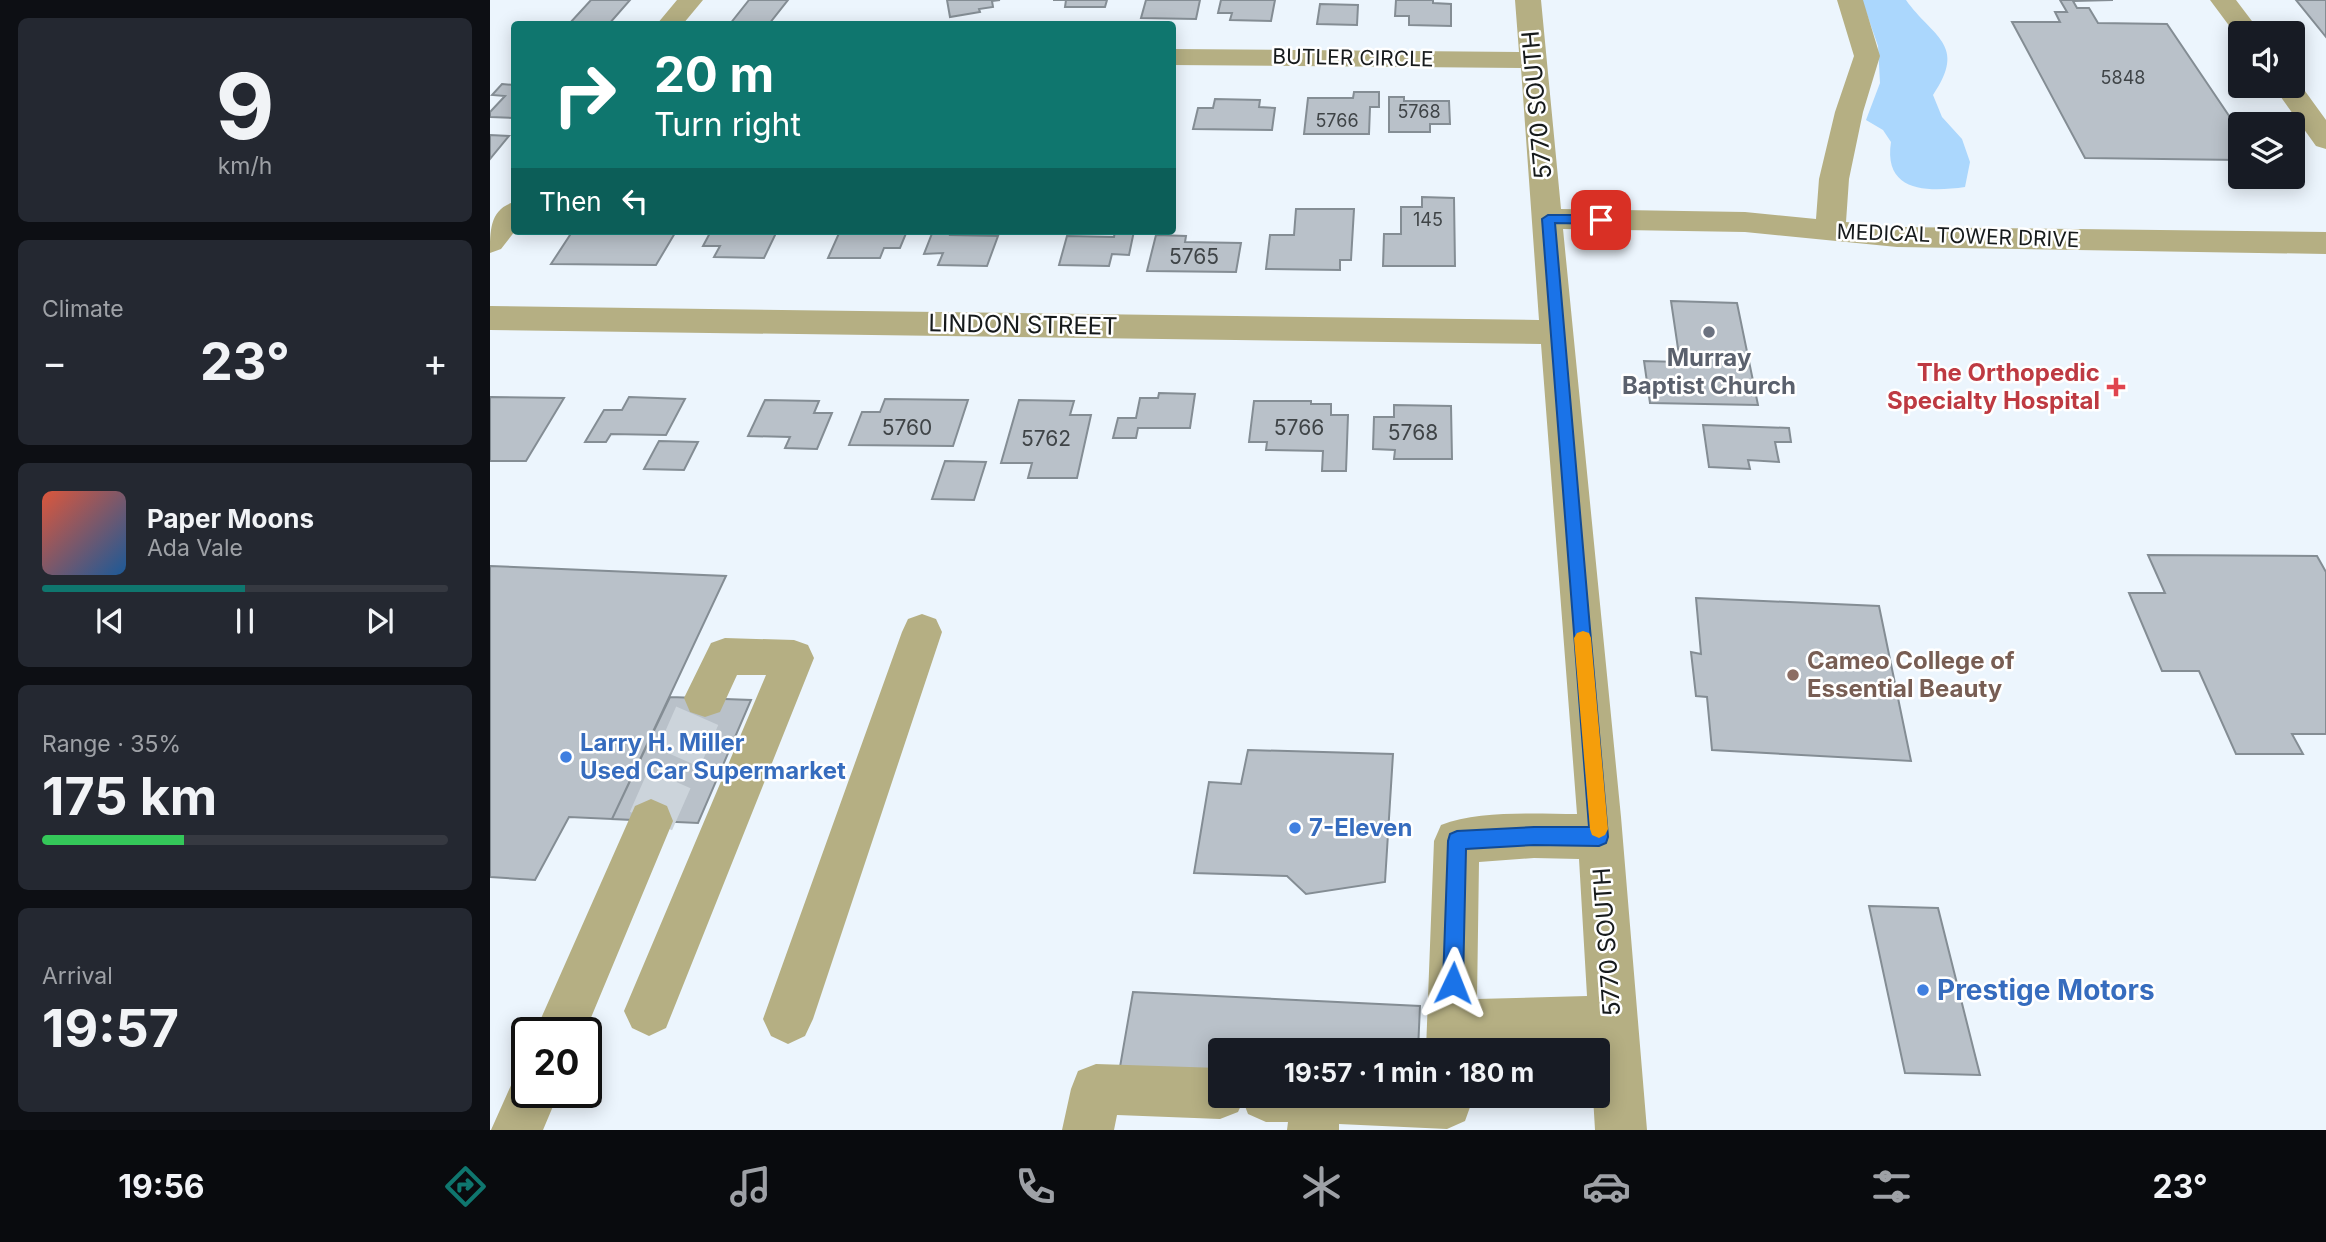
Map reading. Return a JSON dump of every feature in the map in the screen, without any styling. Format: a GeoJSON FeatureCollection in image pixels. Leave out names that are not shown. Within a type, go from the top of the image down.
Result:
{"type":"FeatureCollection","features":[{"type":"Feature","properties":{"kind":"street"},"geometry":{"type":"LineString","coordinates":[[673,21],[691,0]]}},
{"type":"Feature","properties":{"kind":"street","name":"5770 SOUTH"},"geometry":{"type":"LineString","coordinates":[[1528,0],[1599,837],[1621,1130]]}},
{"type":"Feature","properties":{"kind":"street"},"geometry":{"type":"LineString","coordinates":[[1830,232],[1834,179],[1849,112],[1867,55],[1850,0]]}},
{"type":"Feature","properties":{"kind":"street"},"geometry":{"type":"LineString","coordinates":[[2223,0],[2239,21]]}},
{"type":"Feature","properties":{"kind":"street","name":"BUTLER CIRCLE"},"geometry":{"type":"LineString","coordinates":[[1176,57],[1533,60]]}},
{"type":"Feature","properties":{"kind":"street"},"geometry":{"type":"LineString","coordinates":[[2305,94],[2326,97]]}},
{"type":"Feature","properties":{"kind":"street"},"geometry":{"type":"LineString","coordinates":[[2295,98],[2326,140]]}},
{"type":"Feature","properties":{"kind":"street"},"geometry":{"type":"LineString","coordinates":[[490,242],[511,216]]}},
{"type":"Feature","properties":{"kind":"street","name":"MEDICAL TOWER DRIVE"},"geometry":{"type":"LineString","coordinates":[[1548,219],[1745,222],[1897,237],[2326,243]]}},
{"type":"Feature","properties":{"kind":"street","name":"LINDON STREET"},"geometry":{"type":"LineString","coordinates":[[490,318],[1557,332]]}},
{"type":"Feature","properties":{"kind":"street"},"geometry":{"type":"LineString","coordinates":[[788,1019],[922,632]]}},
{"type":"Feature","properties":{"kind":"street"},"geometry":{"type":"LineString","coordinates":[[649,1011],[794,658],[725,656],[705,698]]}},
{"type":"Feature","properties":{"kind":"street"},"geometry":{"type":"LineString","coordinates":[[566,1017],[651,821]]}},
{"type":"Feature","properties":{"kind":"street"},"geometry":{"type":"LineString","coordinates":[[1599,837],[1534,836],[1457,841],[1451,1037],[1612,1020]]}},
{"type":"Feature","properties":{"kind":"street"},"geometry":{"type":"LineString","coordinates":[[1088,1130],[1096,1088],[1208,1093]]}},
{"type":"Feature","properties":{"kind":"street"},"geometry":{"type":"LineString","coordinates":[[517,1130],[527,1108]]}},
{"type":"Feature","properties":{"kind":"street"},"geometry":{"type":"LineString","coordinates":[[1314,1114],[1387,1108]]}},
{"type":"Feature","properties":{"kind":"shaded area"},"geometry":{"type":"Polygon","coordinates":[[[1862,0],[1906,0],[1942,42],[1947,52],[1947,64],[1943,78],[1933,95],[1942,117],[1962,139],[1970,162],[1965,187],[1937,189],[1912,186],[1901,180],[1894,171],[1890,159],[1891,142],[1883,130],[1866,120],[1880,83],[1878,46],[1862,0]]]}},
{"type":"Feature","properties":{"kind":"building"},"geometry":{"type":"Polygon","coordinates":[[[591,0],[630,0],[612,21],[572,21],[591,0]]]}},
{"type":"Feature","properties":{"kind":"building"},"geometry":{"type":"Polygon","coordinates":[[[749,0],[788,0],[771,21],[732,21],[749,0]]]}},
{"type":"Feature","properties":{"kind":"building"},"geometry":{"type":"Polygon","coordinates":[[[947,0],[1000,0],[992,1],[993,7],[979,9],[980,12],[950,17],[947,0]]]}},
{"type":"Feature","properties":{"kind":"building"},"geometry":{"type":"Polygon","coordinates":[[[1066,0],[1107,0],[1105,7],[1065,7],[1066,0]]]}},
{"type":"Feature","properties":{"kind":"building"},"geometry":{"type":"Polygon","coordinates":[[[1146,0],[1200,0],[1196,19],[1141,18],[1146,0]]]}},
{"type":"Feature","properties":{"kind":"building"},"geometry":{"type":"Polygon","coordinates":[[[1221,0],[1275,0],[1271,21],[1230,20],[1232,13],[1218,13],[1221,0]]]}},
{"type":"Feature","properties":{"kind":"building"},"geometry":{"type":"Polygon","coordinates":[[[1396,0],[1433,0],[1433,3],[1451,4],[1451,26],[1409,25],[1409,16],[1395,16],[1396,0]]]}},
{"type":"Feature","properties":{"kind":"building"},"geometry":{"type":"Polygon","coordinates":[[[2060,0],[2113,0],[2073,1],[2077,8],[2089,8],[2098,23],[2167,24],[2228,114],[2228,160],[2085,158],[2012,22],[2060,22],[2055,12],[2067,12],[2060,0]]]}},
{"type":"Feature","properties":{"kind":"building"},"geometry":{"type":"Polygon","coordinates":[[[2296,0],[2326,0],[2326,37],[2296,0]]]}},
{"type":"Feature","properties":{"kind":"building"},"geometry":{"type":"Polygon","coordinates":[[[1320,4],[1358,5],[1357,25],[1317,24],[1320,4]]]}},
{"type":"Feature","properties":{"kind":"building"},"geometry":{"type":"Polygon","coordinates":[[[502,84],[511,85],[511,118],[490,117],[490,112],[505,96],[492,95],[502,84]]]}},
{"type":"Feature","properties":{"kind":"building"},"geometry":{"type":"Polygon","coordinates":[[[1354,92],[1379,92],[1379,107],[1370,107],[1369,134],[1304,134],[1308,98],[1353,98],[1354,92]]]}},
{"type":"Feature","properties":{"kind":"building"},"geometry":{"type":"Polygon","coordinates":[[[1389,97],[1404,97],[1404,101],[1449,101],[1450,124],[1430,124],[1430,132],[1389,132],[1389,97]]]}},
{"type":"Feature","properties":{"kind":"building"},"geometry":{"type":"Polygon","coordinates":[[[1215,99],[1260,100],[1259,107],[1275,108],[1272,130],[1193,129],[1198,108],[1213,108],[1215,99]]]}},
{"type":"Feature","properties":{"kind":"building"},"geometry":{"type":"Polygon","coordinates":[[[490,135],[509,136],[490,159],[490,135]]]}},
{"type":"Feature","properties":{"kind":"building"},"geometry":{"type":"Polygon","coordinates":[[[1422,197],[1454,198],[1455,266],[1383,266],[1384,234],[1401,234],[1401,207],[1422,207],[1422,197]]]}},
{"type":"Feature","properties":{"kind":"building"},"geometry":{"type":"Polygon","coordinates":[[[1296,209],[1354,209],[1351,260],[1340,260],[1340,270],[1266,269],[1270,235],[1294,235],[1296,209]]]}},
{"type":"Feature","properties":{"kind":"building"},"geometry":{"type":"Polygon","coordinates":[[[570,235],[674,235],[656,265],[551,264],[570,235]]]}},
{"type":"Feature","properties":{"kind":"building"},"geometry":{"type":"Polygon","coordinates":[[[709,235],[775,235],[764,258],[714,257],[720,246],[703,246],[709,235]]]}},
{"type":"Feature","properties":{"kind":"building"},"geometry":{"type":"Polygon","coordinates":[[[838,235],[905,235],[900,248],[884,248],[880,258],[828,258],[838,235]]]}},
{"type":"Feature","properties":{"kind":"building"},"geometry":{"type":"Polygon","coordinates":[[[931,235],[998,236],[987,266],[938,265],[943,253],[924,254],[931,235]]]}},
{"type":"Feature","properties":{"kind":"building"},"geometry":{"type":"Polygon","coordinates":[[[1133,235],[1129,255],[1112,254],[1109,266],[1059,265],[1067,236],[1133,235]]]}},
{"type":"Feature","properties":{"kind":"building"},"geometry":{"type":"Polygon","coordinates":[[[1156,235],[1186,236],[1185,242],[1241,243],[1236,272],[1147,271],[1156,235]]]}},
{"type":"Feature","properties":{"kind":"building","name":"Murray Baptist Church"},"geometry":{"type":"Polygon","coordinates":[[[1671,301],[1737,303],[1758,405],[1650,403],[1644,361],[1680,362],[1671,301]]]}},
{"type":"Feature","properties":{"kind":"building"},"geometry":{"type":"Polygon","coordinates":[[[1159,393],[1195,394],[1190,428],[1138,428],[1136,438],[1113,438],[1118,418],[1136,418],[1140,398],[1158,398],[1159,393]]]}},
{"type":"Feature","properties":{"kind":"building"},"geometry":{"type":"Polygon","coordinates":[[[490,397],[564,398],[526,461],[490,461],[490,397]]]}},
{"type":"Feature","properties":{"kind":"building"},"geometry":{"type":"Polygon","coordinates":[[[629,397],[685,399],[666,435],[611,434],[606,442],[585,442],[604,410],[622,410],[629,397]]]}},
{"type":"Feature","properties":{"kind":"building"},"geometry":{"type":"Polygon","coordinates":[[[885,399],[968,400],[953,446],[849,445],[862,412],[880,412],[885,399]]]}},
{"type":"Feature","properties":{"kind":"building"},"geometry":{"type":"Polygon","coordinates":[[[765,400],[819,401],[814,413],[832,413],[817,449],[785,448],[790,437],[748,436],[765,400]]]}},
{"type":"Feature","properties":{"kind":"building"},"geometry":{"type":"Polygon","coordinates":[[[1019,400],[1074,401],[1070,415],[1091,415],[1077,478],[1028,478],[1032,463],[1001,463],[1019,400]]]}},
{"type":"Feature","properties":{"kind":"building"},"geometry":{"type":"Polygon","coordinates":[[[1254,401],[1311,401],[1311,404],[1331,404],[1331,415],[1348,415],[1346,471],[1322,471],[1323,451],[1266,450],[1267,442],[1249,442],[1254,401]]]}},
{"type":"Feature","properties":{"kind":"building"},"geometry":{"type":"Polygon","coordinates":[[[1394,405],[1451,406],[1452,459],[1394,459],[1395,450],[1373,449],[1374,417],[1394,417],[1394,405]]]}},
{"type":"Feature","properties":{"kind":"building"},"geometry":{"type":"Polygon","coordinates":[[[1703,425],[1789,428],[1791,442],[1775,442],[1779,462],[1748,460],[1750,469],[1709,467],[1703,425]]]}},
{"type":"Feature","properties":{"kind":"building"},"geometry":{"type":"Polygon","coordinates":[[[659,441],[698,442],[684,470],[644,469],[659,441]]]}},
{"type":"Feature","properties":{"kind":"building"},"geometry":{"type":"Polygon","coordinates":[[[945,461],[986,462],[974,500],[932,499],[945,461]]]}},
{"type":"Feature","properties":{"kind":"building"},"geometry":{"type":"Polygon","coordinates":[[[2148,555],[2317,556],[2326,572],[2326,734],[2292,734],[2303,754],[2236,754],[2199,671],[2162,671],[2129,593],[2165,593],[2148,555]]]}},
{"type":"Feature","properties":{"kind":"building","name":"Larry H. Miller Used Car Supermarket"},"geometry":{"type":"Polygon","coordinates":[[[490,566],[726,576],[612,819],[569,817],[535,880],[490,877],[490,566]]]}},
{"type":"Feature","properties":{"kind":"building","name":"Cameo College of Essential Beauty"},"geometry":{"type":"Polygon","coordinates":[[[1696,598],[1879,606],[1911,761],[1712,750],[1707,697],[1696,696],[1691,652],[1701,654],[1696,598]]]}},
{"type":"Feature","properties":{"kind":"building"},"geometry":{"type":"Polygon","coordinates":[[[670,697],[751,700],[698,823],[612,819],[670,697]]]}},
{"type":"Feature","properties":{"kind":"building","name":"7-Eleven"},"geometry":{"type":"Polygon","coordinates":[[[1248,750],[1393,754],[1385,882],[1306,894],[1287,876],[1194,873],[1209,782],[1241,784],[1248,750]]]}},
{"type":"Feature","properties":{"kind":"building","name":"Prestige Motors"},"geometry":{"type":"Polygon","coordinates":[[[1869,906],[1938,908],[1980,1075],[1905,1073],[1869,906]]]}},
{"type":"Feature","properties":{"kind":"building"},"geometry":{"type":"Polygon","coordinates":[[[1133,992],[1420,1006],[1419,1038],[1208,1038],[1208,1071],[1120,1067],[1133,992]]]}},
{"type":"Feature","properties":{"kind":"tunnel"},"geometry":{"type":"LineString","coordinates":[[651,821],[705,698]]}},
{"type":"Feature","properties":{"kind":"slow traffic"},"geometry":{"type":"LineString","coordinates":[[1583,638],[1599,829]]}},
{"type":"Feature","properties":{"kind":"place","name":"Murray Baptist Church"},"geometry":{"type":"Point","coordinates":[1709,332]}},
{"type":"Feature","properties":{"kind":"place","name":"The Orthopedic Specialty Hospital"},"geometry":{"type":"Point","coordinates":[2116,387]}},
{"type":"Feature","properties":{"kind":"place","name":"Cameo College of Essential Beauty"},"geometry":{"type":"Point","coordinates":[1793,675]}},
{"type":"Feature","properties":{"kind":"place","name":"Larry H. Miller Used Car Supermarket"},"geometry":{"type":"Point","coordinates":[566,757]}},
{"type":"Feature","properties":{"kind":"place","name":"7-Eleven"},"geometry":{"type":"Point","coordinates":[1295,828]}},
{"type":"Feature","properties":{"kind":"place","name":"Prestige Motors"},"geometry":{"type":"Point","coordinates":[1923,990]}},
{"type":"Feature","properties":{"kind":"route"},"geometry":{"type":"LineString","coordinates":[[1453,983],[1457,841],[1534,836],[1599,837],[1548,219],[1601,220]]}}]}
